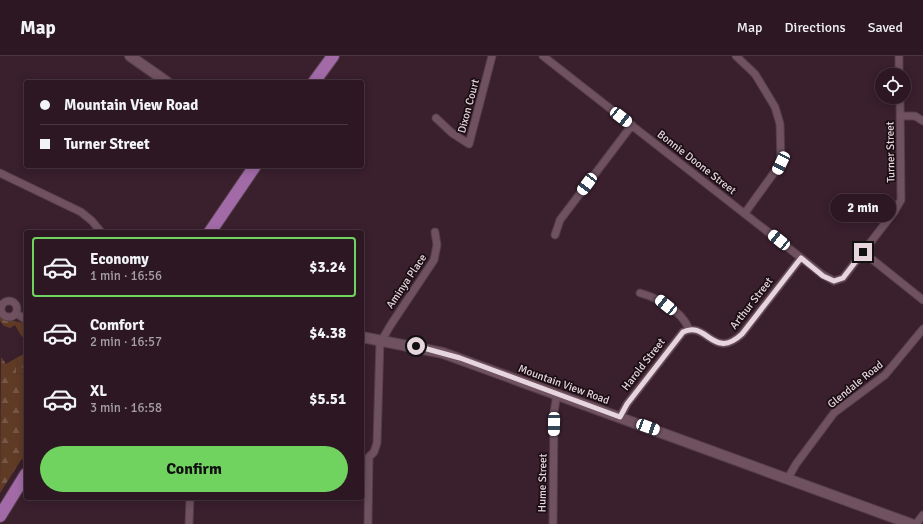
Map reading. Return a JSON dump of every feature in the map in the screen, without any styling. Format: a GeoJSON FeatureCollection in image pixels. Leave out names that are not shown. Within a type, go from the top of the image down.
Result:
{"type":"FeatureCollection","features":[{"type":"Feature","properties":{"kind":"main road"},"geometry":{"type":"LineString","coordinates":[[315,80],[332,56]]}},
{"type":"Feature","properties":{"kind":"main road"},"geometry":{"type":"LineString","coordinates":[[211,230],[254,168]]}},
{"type":"Feature","properties":{"kind":"main road"},"geometry":{"type":"LineString","coordinates":[[0,516],[24,477]]}},
{"type":"Feature","properties":{"kind":"street"},"geometry":{"type":"LineString","coordinates":[[130,56],[164,80]]}},
{"type":"Feature","properties":{"kind":"street","name":"Dixon Court"},"geometry":{"type":"LineString","coordinates":[[436,118],[452,133],[469,144],[492,56]]}},
{"type":"Feature","properties":{"kind":"street","name":"Bonnie Doone Street"},"geometry":{"type":"LineString","coordinates":[[543,56],[801,258],[829,279],[839,280]]}},
{"type":"Feature","properties":{"kind":"street"},"geometry":{"type":"LineString","coordinates":[[736,56],[755,74],[775,107],[780,124],[781,163],[745,213]]}},
{"type":"Feature","properties":{"kind":"street"},"geometry":{"type":"LineString","coordinates":[[898,56],[899,68]]}},
{"type":"Feature","properties":{"kind":"street","name":"Turner Street"},"geometry":{"type":"LineString","coordinates":[[839,280],[863,252],[901,200],[900,104]]}},
{"type":"Feature","properties":{"kind":"street"},"geometry":{"type":"LineString","coordinates":[[901,116],[915,116],[923,121]]}},
{"type":"Feature","properties":{"kind":"street"},"geometry":{"type":"LineString","coordinates":[[555,235],[560,220],[632,125]]}},
{"type":"Feature","properties":{"kind":"street"},"geometry":{"type":"LineString","coordinates":[[0,173],[80,212],[92,221],[99,230]]}},
{"type":"Feature","properties":{"kind":"street","name":"Aminya Place"},"geometry":{"type":"LineString","coordinates":[[381,340],[434,260],[437,245],[435,232]]}},
{"type":"Feature","properties":{"kind":"street"},"geometry":{"type":"LineString","coordinates":[[863,252],[923,300]]}},
{"type":"Feature","properties":{"kind":"street","name":"Arthur Street"},"geometry":{"type":"LineString","coordinates":[[689,329],[697,329],[714,342],[725,344],[735,341],[801,258]]}},
{"type":"Feature","properties":{"kind":"street"},"geometry":{"type":"LineString","coordinates":[[640,293],[656,297],[685,320],[689,329]]}},
{"type":"Feature","properties":{"kind":"street"},"geometry":{"type":"LineString","coordinates":[[16,313],[24,319]]}},
{"type":"Feature","properties":{"kind":"street","name":"Harold Street"},"geometry":{"type":"LineString","coordinates":[[620,417],[627,404],[664,356],[683,332],[689,329]]}},
{"type":"Feature","properties":{"kind":"street","name":"Glendale Road"},"geometry":{"type":"LineString","coordinates":[[788,478],[796,464],[834,413],[885,375],[923,329]]}},
{"type":"Feature","properties":{"kind":"street","name":"Mountain View Road"},"geometry":{"type":"LineString","coordinates":[[364,337],[443,353],[911,524]]}},
{"type":"Feature","properties":{"kind":"street"},"geometry":{"type":"LineString","coordinates":[[368,524],[366,456],[374,452],[377,443],[381,340]]}},
{"type":"Feature","properties":{"kind":"street","name":"Hume Street"},"geometry":{"type":"LineString","coordinates":[[553,524],[554,412],[557,394]]}},
{"type":"Feature","properties":{"kind":"street"},"geometry":{"type":"LineString","coordinates":[[189,524],[190,500]]}},
{"type":"Feature","properties":{"kind":"street"},"geometry":{"type":"LineString","coordinates":[[916,524],[923,515]]}},
{"type":"Feature","properties":{"kind":"green space"},"geometry":{"type":"Polygon","coordinates":[[[0,316],[6,320],[23,323],[24,336],[22,337],[15,325],[10,328],[4,326],[0,321],[0,316]]]}},
{"type":"Feature","properties":{"kind":"green space"},"geometry":{"type":"Polygon","coordinates":[[[24,354],[24,375],[16,373],[18,357],[24,354]]]}},
{"type":"Feature","properties":{"kind":"green space"},"geometry":{"type":"Polygon","coordinates":[[[1,357],[6,364],[18,357],[16,373],[24,375],[24,458],[21,460],[0,493],[1,357]]]}},
{"type":"Feature","properties":{"kind":"route"},"geometry":{"type":"LineString","coordinates":[[416,346],[460,358],[620,417],[624,408],[683,332],[689,329],[697,329],[714,342],[725,344],[735,341],[801,258],[823,276],[834,281],[843,278],[863,252]]}}]}
